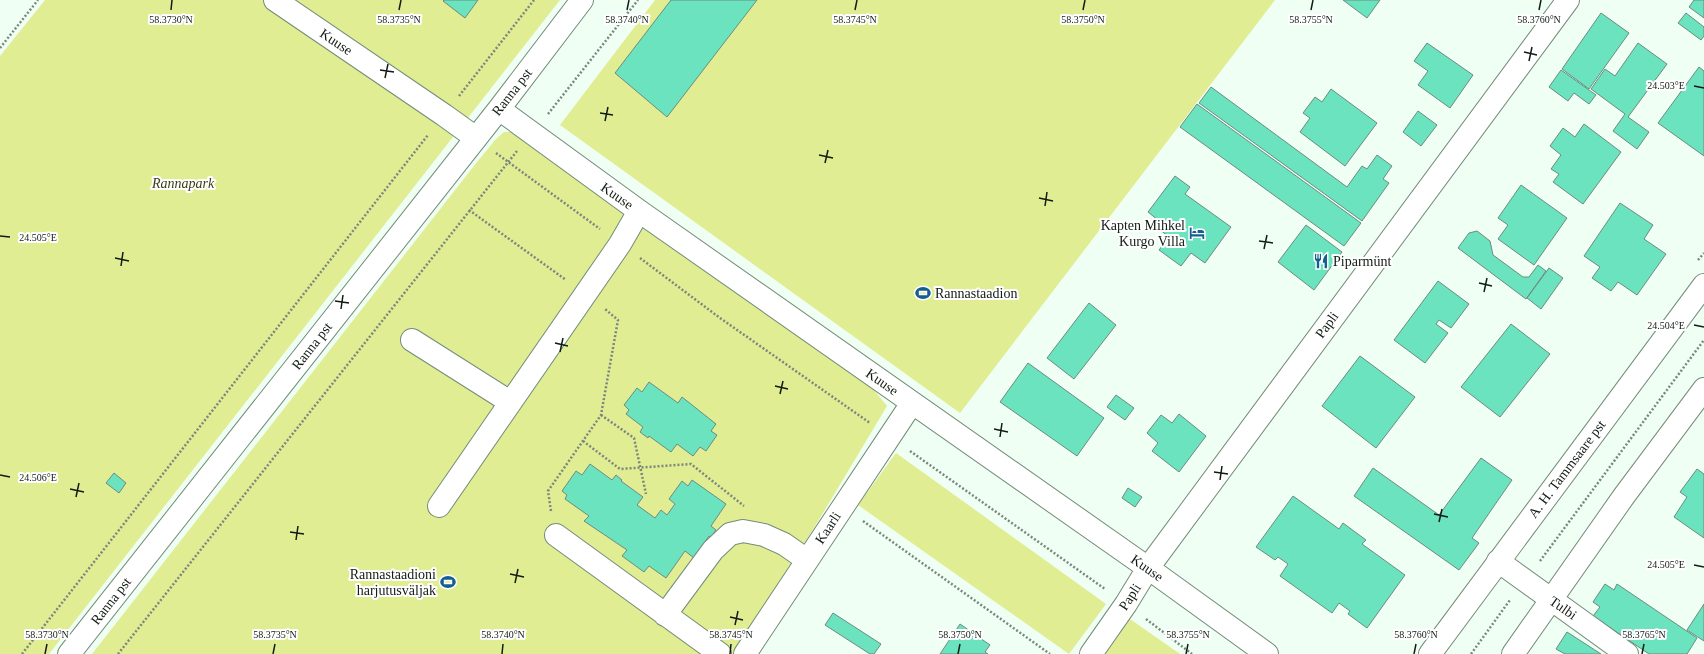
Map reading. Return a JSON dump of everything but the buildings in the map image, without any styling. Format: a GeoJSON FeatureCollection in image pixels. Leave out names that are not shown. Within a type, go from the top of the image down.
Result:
{"type":"FeatureCollection","features":[{"type":"Feature","properties":{"kind":"street","name":"Kuuse"},"geometry":{"type":"LineString","coordinates":[[275,0],[476,138]]}},
{"type":"Feature","properties":{"kind":"street","name":"Ranna pst"},"geometry":{"type":"LineString","coordinates":[[69,654],[499,109],[582,0]]}},
{"type":"Feature","properties":{"kind":"street","name":"Papli"},"geometry":{"type":"LineString","coordinates":[[1091,654],[1126,604],[1148,568],[1568,0]]}},
{"type":"Feature","properties":{"kind":"street","name":"Kuuse"},"geometry":{"type":"LineString","coordinates":[[499,109],[531,134],[639,211],[1148,568],[1267,654]]}},
{"type":"Feature","properties":{"kind":"street"},"geometry":{"type":"LineString","coordinates":[[439,506],[620,244],[639,211]]}},
{"type":"Feature","properties":{"kind":"street","name":"A. H. Tammsaare pst"},"geometry":{"type":"LineString","coordinates":[[1430,654],[1704,285]]}},
{"type":"Feature","properties":{"kind":"street"},"geometry":{"type":"LineString","coordinates":[[412,340],[510,402]]}},
{"type":"Feature","properties":{"kind":"street"},"geometry":{"type":"LineString","coordinates":[[1513,654],[1624,496],[1704,389]]}},
{"type":"Feature","properties":{"kind":"street","name":"Kaarli"},"geometry":{"type":"LineString","coordinates":[[746,654],[912,403]]}},
{"type":"Feature","properties":{"kind":"street"},"geometry":{"type":"LineString","coordinates":[[665,615],[713,550],[730,534],[743,531],[764,535],[784,544],[807,560]]}},
{"type":"Feature","properties":{"kind":"street"},"geometry":{"type":"LineString","coordinates":[[556,535],[720,654]]}},
{"type":"Feature","properties":{"kind":"street","name":"Tulbi"},"geometry":{"type":"LineString","coordinates":[[1498,561],[1627,654]]}},
{"type":"Feature","properties":{"kind":"path"},"geometry":{"type":"LineString","coordinates":[[0,48],[38,0]]}},
{"type":"Feature","properties":{"kind":"path"},"geometry":{"type":"LineString","coordinates":[[22,654],[534,0]]}},
{"type":"Feature","properties":{"kind":"path"},"geometry":{"type":"LineString","coordinates":[[118,654],[508,161],[638,0]]}},
{"type":"Feature","properties":{"kind":"path"},"geometry":{"type":"LineString","coordinates":[[508,161],[720,318],[1126,604],[1192,654]]}},
{"type":"Feature","properties":{"kind":"path"},"geometry":{"type":"LineString","coordinates":[[1471,654],[1704,340]]}},
{"type":"Feature","properties":{"kind":"path"},"geometry":{"type":"LineString","coordinates":[[601,414],[634,438],[646,494]]}},
{"type":"Feature","properties":{"kind":"path"},"geometry":{"type":"LineString","coordinates":[[582,441],[620,469],[691,464],[744,505],[737,532]]}},
{"type":"Feature","properties":{"kind":"path"},"geometry":{"type":"LineString","coordinates":[[843,506],[1050,654]]}},
{"type":"Feature","properties":{"kind":"green space","name":"Rannapark"},"geometry":{"type":"Polygon","coordinates":[[[45,0],[560,0],[49,654],[0,654],[0,56],[45,0]]]}},
{"type":"Feature","properties":{"kind":"green space","name":"Rannastaadion"},"geometry":{"type":"Polygon","coordinates":[[[655,0],[1275,0],[960,413],[560,125],[655,0]]]}},
{"type":"Feature","properties":{"kind":"green space"},"geometry":{"type":"Polygon","coordinates":[[[504,132],[511,132],[521,137],[869,384],[887,406],[814,528],[732,654],[92,654],[477,162],[496,139],[504,132]]]}},
{"type":"Feature","properties":{"kind":"green space"},"geometry":{"type":"Polygon","coordinates":[[[896,453],[1106,604],[1069,654],[858,505],[896,453]]]}},
{"type":"Feature","properties":{"kind":"green space"},"geometry":{"type":"Polygon","coordinates":[[[1130,619],[1180,654],[1105,654],[1130,619]]]}},
{"type":"Feature","properties":{"kind":"place","name":"Kapten Mihkel Kurgo Villa"},"geometry":{"type":"Point","coordinates":[1197,233]}},
{"type":"Feature","properties":{"kind":"place","name":"Piparmünt"},"geometry":{"type":"Point","coordinates":[1321,261]}},
{"type":"Feature","properties":{"kind":"place","name":"Rannastaadion"},"geometry":{"type":"Point","coordinates":[923,293]}},
{"type":"Feature","properties":{"kind":"place","name":"Rannastaadioni harjutusväljak"},"geometry":{"type":"Point","coordinates":[448,582]}}]}
